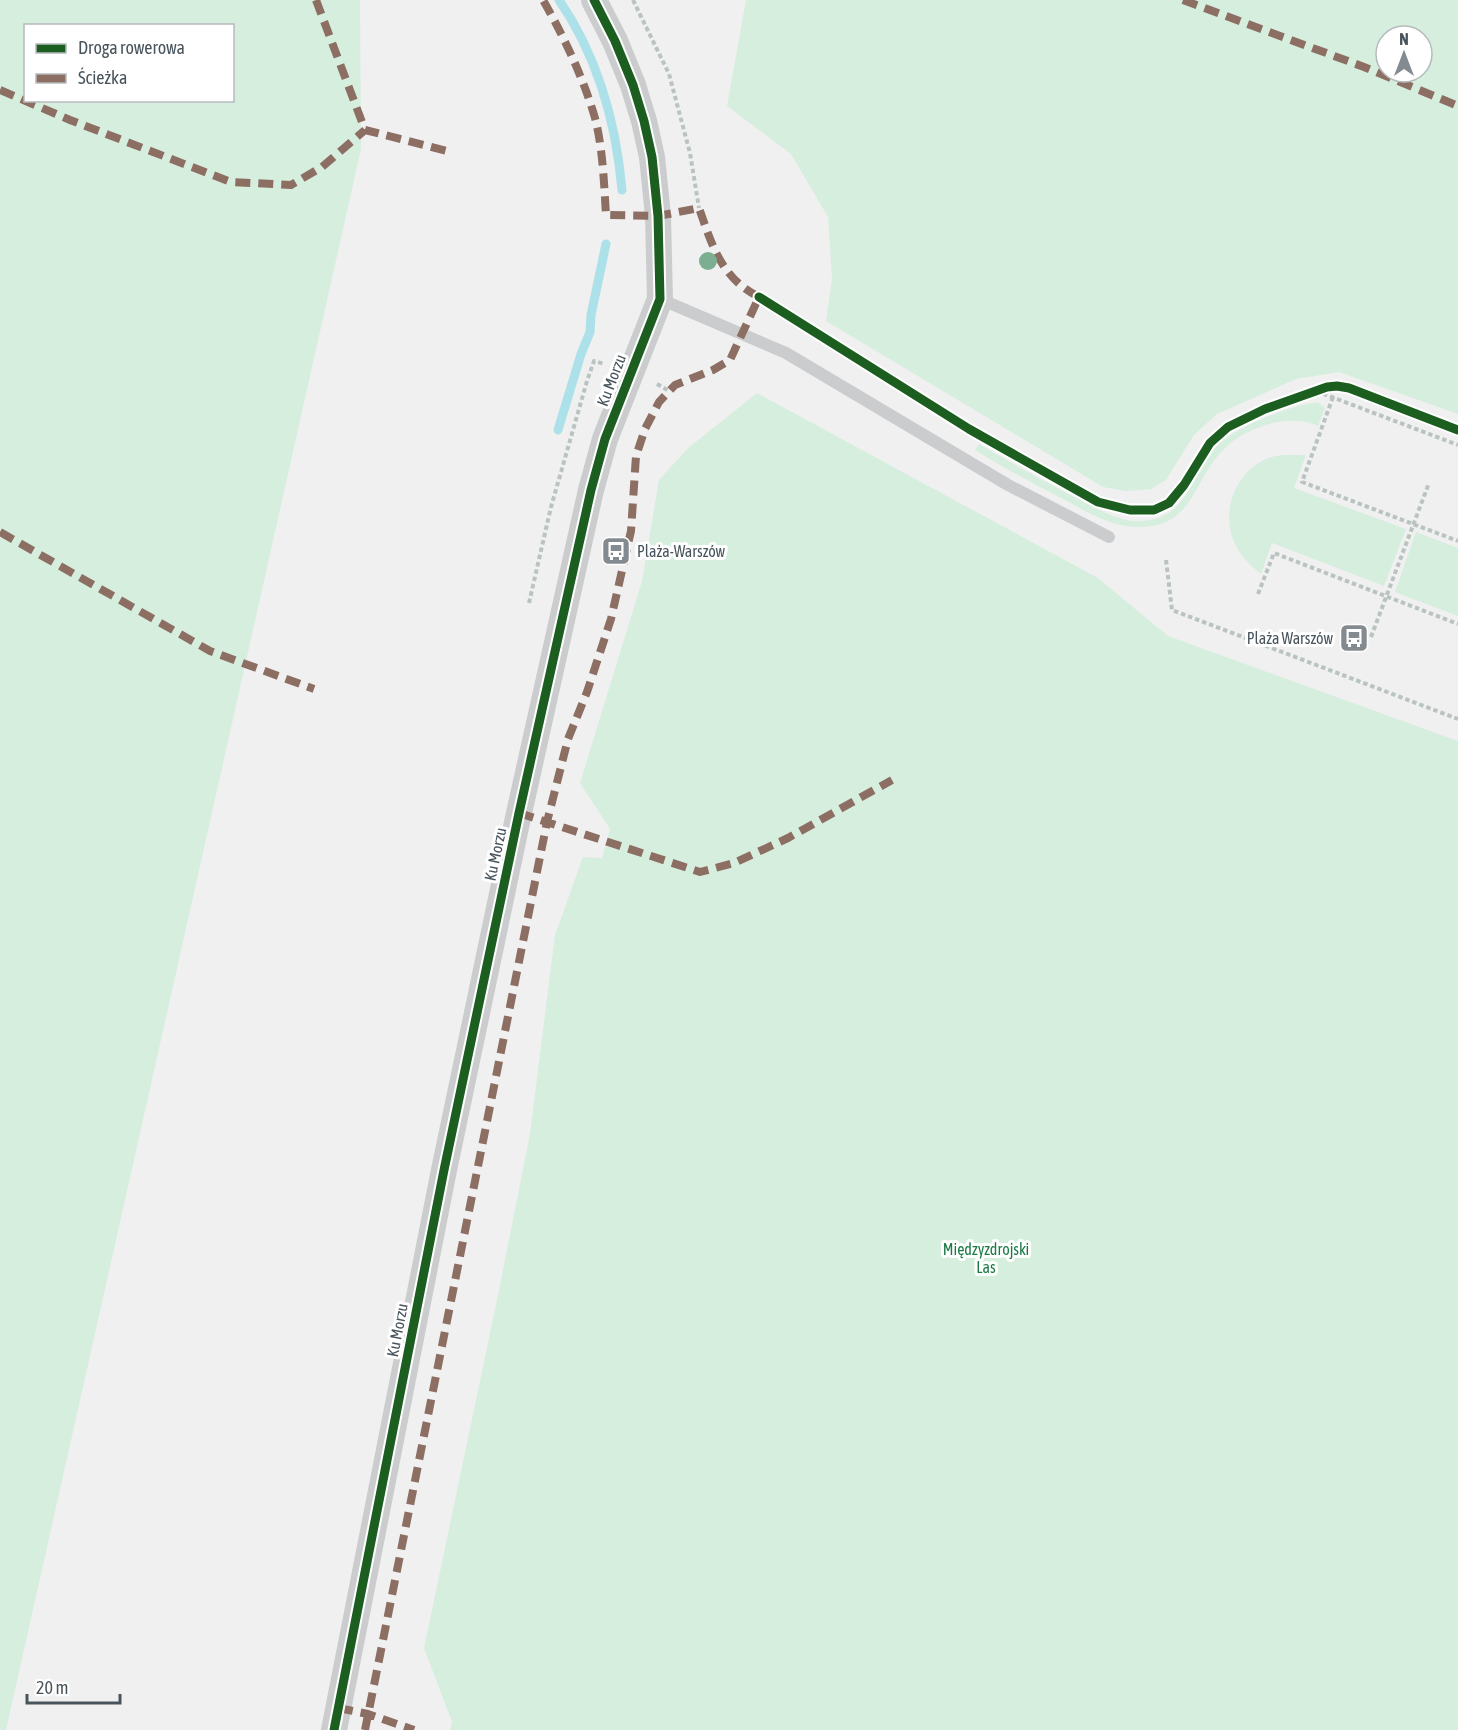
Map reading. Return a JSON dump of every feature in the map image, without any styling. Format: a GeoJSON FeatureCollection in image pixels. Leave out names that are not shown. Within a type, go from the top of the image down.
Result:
{"type":"FeatureCollection","features":[{"type":"Feature","properties":{"kind":"street","name":"Ku Morzu"},"geometry":{"type":"LineString","coordinates":[[334,1730],[444,1170],[519,813],[591,490],[604,440],[660,299],[658,216],[652,157],[630,76],[594,0]]}},
{"type":"Feature","properties":{"kind":"lane"},"geometry":{"type":"LineString","coordinates":[[660,299],[786,353],[1008,485],[1109,537]]}},
{"type":"Feature","properties":{"kind":"path"},"geometry":{"type":"LineString","coordinates":[[633,0],[669,74],[690,153],[699,208]]}},
{"type":"Feature","properties":{"kind":"path"},"geometry":{"type":"LineString","coordinates":[[1305,394],[1337,386]]}},
{"type":"Feature","properties":{"kind":"path"},"geometry":{"type":"LineString","coordinates":[[1316,391],[1458,445]]}},
{"type":"Feature","properties":{"kind":"path"},"geometry":{"type":"LineString","coordinates":[[1333,397],[1302,482],[1458,541]]}},
{"type":"Feature","properties":{"kind":"path"},"geometry":{"type":"LineString","coordinates":[[1371,637],[1429,483]]}},
{"type":"Feature","properties":{"kind":"path"},"geometry":{"type":"LineString","coordinates":[[529,603],[552,507]]}},
{"type":"Feature","properties":{"kind":"path"},"geometry":{"type":"LineString","coordinates":[[1258,594],[1274,553],[1458,624]]}},
{"type":"Feature","properties":{"kind":"path"},"geometry":{"type":"LineString","coordinates":[[1166,560],[1172,610],[1458,719]]}},
{"type":"Feature","properties":{"kind":"green space"},"geometry":{"type":"Polygon","coordinates":[[[0,0],[360,0],[361,149],[6,1730],[0,1730],[0,0]]]}},
{"type":"Feature","properties":{"kind":"green space"},"geometry":{"type":"Polygon","coordinates":[[[746,0],[1458,0],[1458,414],[1339,372],[1296,379],[1217,414],[1194,435],[1166,480],[1151,489],[1126,491],[1103,487],[826,321],[832,278],[828,217],[791,154],[727,106],[746,0]]]}},
{"type":"Feature","properties":{"kind":"green space","name":"Międzyzdrojski Las"},"geometry":{"type":"Polygon","coordinates":[[[757,393],[1098,578],[1168,636],[1458,741],[1458,1730],[450,1730],[452,1722],[424,1648],[530,1134],[555,935],[583,857],[602,858],[610,829],[580,783],[642,581],[659,480],[688,448],[757,393]]]}},
{"type":"Feature","properties":{"kind":"green space"},"geometry":{"type":"Polygon","coordinates":[[[1318,402],[1325,408],[1318,426],[1302,421],[1279,422],[1252,430],[1233,441],[1212,464],[1189,502],[1180,512],[1169,520],[1154,526],[1135,527],[1115,524],[1086,512],[975,450],[979,444],[1113,516],[1135,521],[1153,519],[1167,514],[1177,505],[1186,495],[1208,457],[1227,438],[1265,418],[1294,407],[1318,402]]]}},
{"type":"Feature","properties":{"kind":"green space"},"geometry":{"type":"Polygon","coordinates":[[[1306,455],[1294,488],[1406,529],[1384,586],[1272,543],[1261,574],[1242,556],[1230,530],[1230,506],[1234,494],[1239,483],[1255,465],[1270,457],[1306,455]]]}},
{"type":"Feature","properties":{"kind":"green space"},"geometry":{"type":"Polygon","coordinates":[[[1416,532],[1458,548],[1458,616],[1395,592],[1416,532]]]}},
{"type":"Feature","properties":{"kind":"waterway"},"geometry":{"type":"LineString","coordinates":[[559,0],[584,44],[603,91],[615,140],[622,190]]}},
{"type":"Feature","properties":{"kind":"waterway"},"geometry":{"type":"LineString","coordinates":[[558,430],[590,332],[591,315],[606,244]]}},
{"type":"Feature","properties":{"kind":"marked path"},"geometry":{"type":"LineString","coordinates":[[316,0],[365,130],[451,152]]}},
{"type":"Feature","properties":{"kind":"marked path"},"geometry":{"type":"LineString","coordinates":[[365,1730],[547,822],[568,739],[587,692],[611,619],[631,531],[636,456],[645,429],[659,402],[675,385],[713,370],[730,360],[759,297],[735,280],[727,270],[714,247],[699,208],[658,216],[606,215],[601,154],[595,118],[585,87],[543,0]]}},
{"type":"Feature","properties":{"kind":"marked path"},"geometry":{"type":"LineString","coordinates":[[1183,0],[1364,67],[1458,106]]}},
{"type":"Feature","properties":{"kind":"marked path"},"geometry":{"type":"LineString","coordinates":[[0,90],[24,100]]}},
{"type":"Feature","properties":{"kind":"marked path"},"geometry":{"type":"LineString","coordinates":[[28,102],[231,182],[291,185],[322,167],[365,130]]}},
{"type":"Feature","properties":{"kind":"marked path"},"geometry":{"type":"LineString","coordinates":[[0,532],[210,651],[314,689]]}},
{"type":"Feature","properties":{"kind":"marked path"},"geometry":{"type":"LineString","coordinates":[[519,813],[700,872],[734,863],[788,838],[892,780]]}},
{"type":"Feature","properties":{"kind":"marked path"},"geometry":{"type":"LineString","coordinates":[[338,1708],[368,1714],[414,1730]]}},
{"type":"Feature","properties":{"kind":"cycle path"},"geometry":{"type":"LineString","coordinates":[[334,1730],[444,1170],[519,813],[591,490],[605,439],[660,299],[658,216],[652,157],[633,85],[615,41],[594,0]]}},
{"type":"Feature","properties":{"kind":"cycle path"},"geometry":{"type":"LineString","coordinates":[[759,297],[969,429],[1098,502],[1130,510],[1154,510],[1169,503],[1184,485],[1210,443],[1228,427],[1265,409],[1327,387],[1349,388],[1458,430]]}},
{"type":"Feature","properties":{"kind":"place","name":"Plaża-Warszów"},"geometry":{"type":"Point","coordinates":[616,551]}},
{"type":"Feature","properties":{"kind":"place","name":"Plaża Warszów"},"geometry":{"type":"Point","coordinates":[1354,638]}}]}
